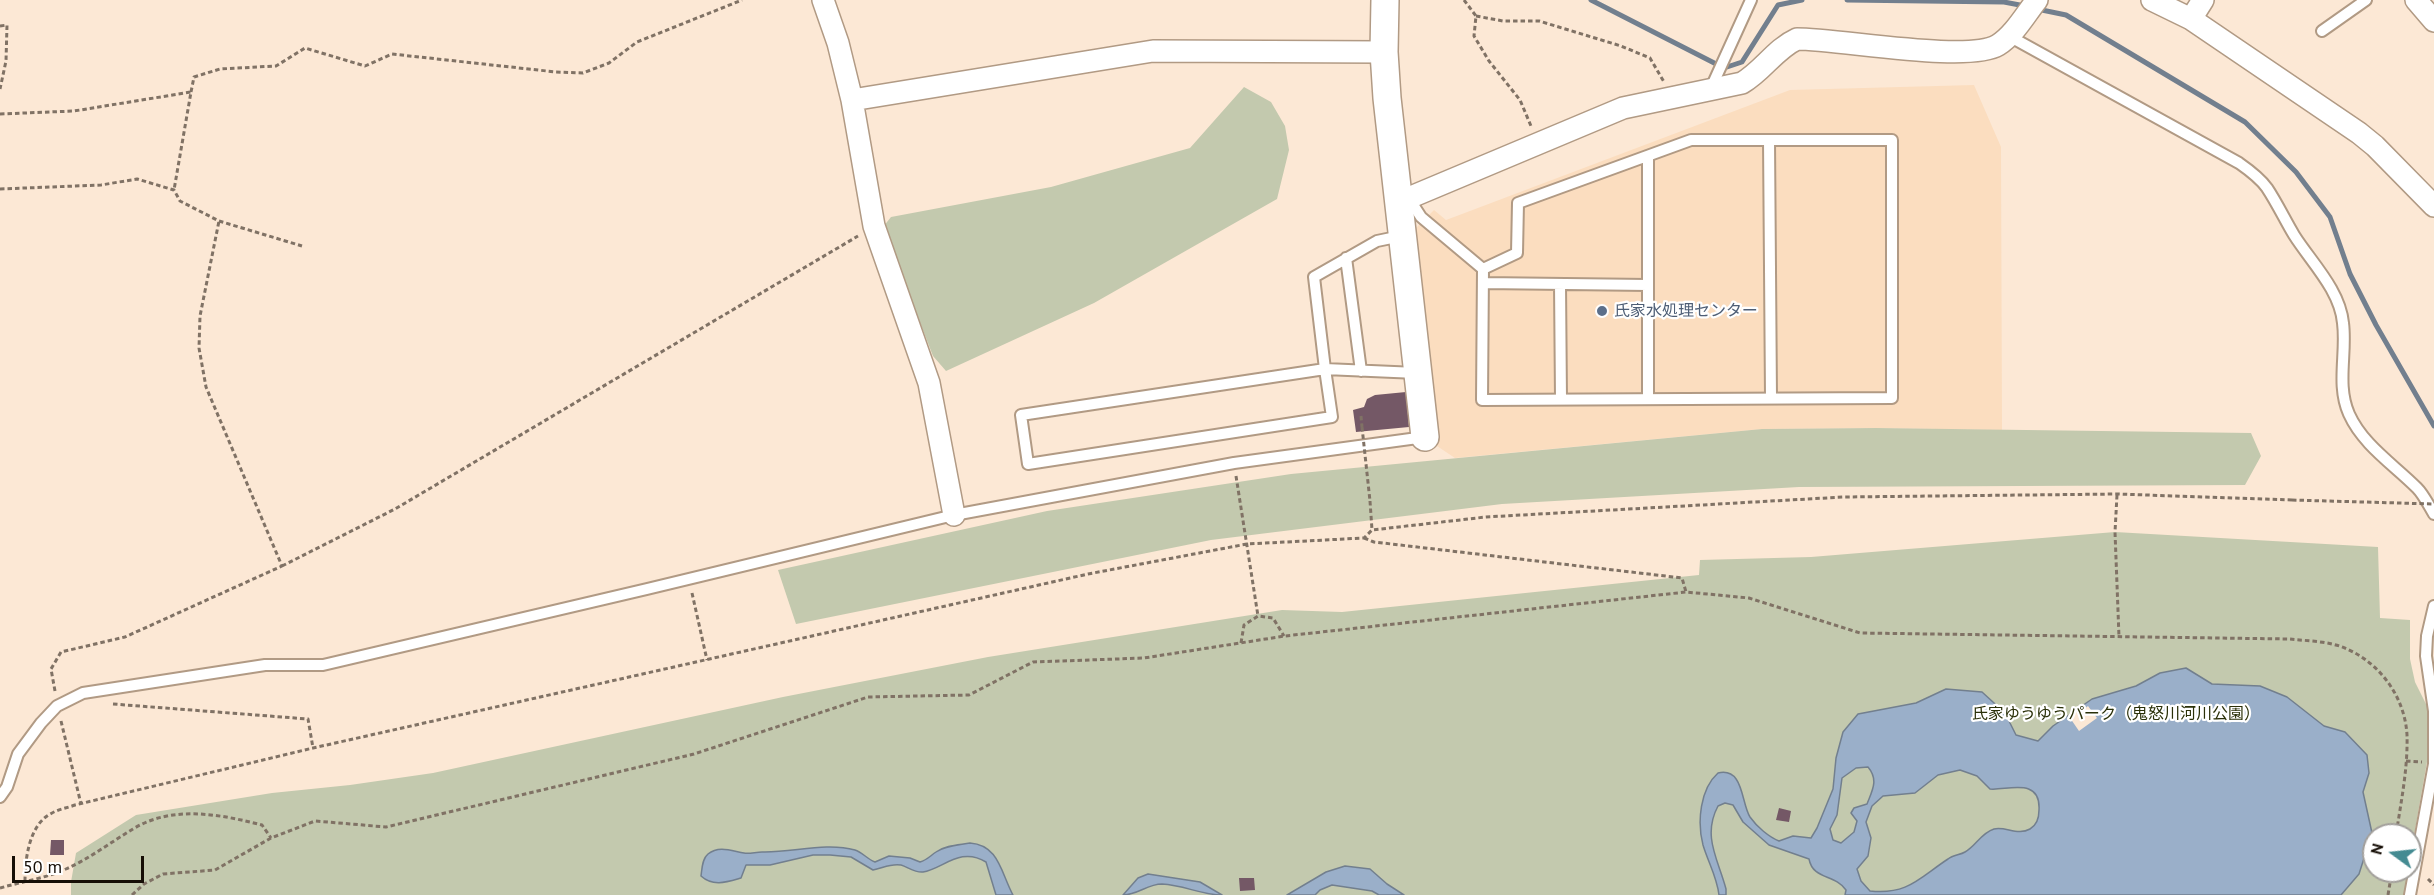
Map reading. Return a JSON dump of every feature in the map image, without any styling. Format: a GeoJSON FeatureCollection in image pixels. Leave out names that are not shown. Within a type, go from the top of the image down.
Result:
{"type":"FeatureCollection","features":[{"type":"Feature","properties":{"kind":"street"},"geometry":{"type":"LineString","coordinates":[[823,0],[838,43],[852,100],[874,226],[929,383],[954,515]]}},
{"type":"Feature","properties":{"kind":"street"},"geometry":{"type":"LineString","coordinates":[[1385,0],[1384,52],[1405,201],[1404,236],[1425,437]]}},
{"type":"Feature","properties":{"kind":"street"},"geometry":{"type":"LineString","coordinates":[[1405,201],[1623,108],[1667,98],[1713,82],[1742,83],[1751,78],[1785,45],[1797,39],[1972,52],[1988,50],[2014,31],[2037,0]]}},
{"type":"Feature","properties":{"kind":"street"},"geometry":{"type":"LineString","coordinates":[[2152,0],[2191,19],[2359,133],[2375,146],[2434,206]]}},
{"type":"Feature","properties":{"kind":"street"},"geometry":{"type":"LineString","coordinates":[[2191,19],[2203,0]]}},
{"type":"Feature","properties":{"kind":"street"},"geometry":{"type":"LineString","coordinates":[[2416,0],[2434,21]]}},
{"type":"Feature","properties":{"kind":"street"},"geometry":{"type":"LineString","coordinates":[[852,100],[1153,51],[1384,52]]}},
{"type":"Feature","properties":{"kind":"lane"},"geometry":{"type":"LineString","coordinates":[[1713,82],[1751,0]]}},
{"type":"Feature","properties":{"kind":"lane"},"geometry":{"type":"LineString","coordinates":[[2322,31],[2366,0]]}},
{"type":"Feature","properties":{"kind":"lane"},"geometry":{"type":"LineString","coordinates":[[2014,31],[2240,163],[2266,186],[2339,307],[2343,323],[2343,396],[2355,426],[2388,463],[2418,489],[2434,514]]}},
{"type":"Feature","properties":{"kind":"lane"},"geometry":{"type":"LineString","coordinates":[[1405,201],[1483,269],[1482,400],[1892,398],[1892,140],[1690,140],[1518,203],[1517,253],[1483,269]]}},
{"type":"Feature","properties":{"kind":"lane"},"geometry":{"type":"LineString","coordinates":[[1769,140],[1771,398]]}},
{"type":"Feature","properties":{"kind":"lane"},"geometry":{"type":"LineString","coordinates":[[1648,156],[1648,399]]}},
{"type":"Feature","properties":{"kind":"lane"},"geometry":{"type":"LineString","coordinates":[[1404,236],[1377,241],[1314,277],[1325,369],[1332,417],[1028,464],[1021,415],[1325,369],[1417,373]]}},
{"type":"Feature","properties":{"kind":"lane"},"geometry":{"type":"LineString","coordinates":[[1346,258],[1361,371]]}},
{"type":"Feature","properties":{"kind":"lane"},"geometry":{"type":"LineString","coordinates":[[1484,283],[1648,285]]}},
{"type":"Feature","properties":{"kind":"lane"},"geometry":{"type":"LineString","coordinates":[[1560,284],[1561,399]]}},
{"type":"Feature","properties":{"kind":"lane"},"geometry":{"type":"LineString","coordinates":[[0,797],[7,787],[18,754],[41,723],[57,706],[84,693],[265,665],[323,664],[954,515],[1234,463],[1425,437]]}},
{"type":"Feature","properties":{"kind":"lane"},"geometry":{"type":"LineString","coordinates":[[2410,895],[2434,764],[2434,711],[2426,656],[2427,636],[2434,606]]}},
{"type":"Feature","properties":{"kind":"path"},"geometry":{"type":"LineString","coordinates":[[303,246],[219,221],[180,201],[174,190],[194,77],[220,69],[276,66],[305,48],[365,66],[392,54],[583,73],[609,63],[637,42],[742,0]]}},
{"type":"Feature","properties":{"kind":"path"},"geometry":{"type":"LineString","coordinates":[[1464,0],[1476,16],[1474,36],[1489,61],[1520,100],[1539,142]]}},
{"type":"Feature","properties":{"kind":"path"},"geometry":{"type":"LineString","coordinates":[[1476,16],[1503,21],[1539,21],[1621,46],[1650,58],[1663,78],[1667,98]]}},
{"type":"Feature","properties":{"kind":"path"},"geometry":{"type":"LineString","coordinates":[[0,26],[7,25],[6,61],[0,89]]}},
{"type":"Feature","properties":{"kind":"path"},"geometry":{"type":"LineString","coordinates":[[0,114],[74,111],[191,92]]}},
{"type":"Feature","properties":{"kind":"path"},"geometry":{"type":"LineString","coordinates":[[0,189],[101,185],[137,179],[174,190]]}},
{"type":"Feature","properties":{"kind":"path"},"geometry":{"type":"LineString","coordinates":[[219,221],[200,316],[199,348],[204,377],[206,387],[282,566]]}},
{"type":"Feature","properties":{"kind":"path"},"geometry":{"type":"LineString","coordinates":[[81,804],[57,706],[51,669],[61,651],[125,637],[282,566],[395,509],[874,226]]}},
{"type":"Feature","properties":{"kind":"path"},"geometry":{"type":"LineString","coordinates":[[1361,416],[1372,530]]}},
{"type":"Feature","properties":{"kind":"path"},"geometry":{"type":"LineString","coordinates":[[1234,463],[1258,616]]}},
{"type":"Feature","properties":{"kind":"path"},"geometry":{"type":"LineString","coordinates":[[1364,538],[1372,530],[1486,518],[1844,497],[2117,494],[2434,504]]}},
{"type":"Feature","properties":{"kind":"path"},"geometry":{"type":"LineString","coordinates":[[2117,494],[2115,532],[2119,637]]}},
{"type":"Feature","properties":{"kind":"path"},"geometry":{"type":"LineString","coordinates":[[25,881],[25,867],[32,839],[40,822],[51,813],[81,804],[313,748],[1088,574],[1247,544],[1364,538],[1385,543],[1682,578],[1686,592]]}},
{"type":"Feature","properties":{"kind":"path"},"geometry":{"type":"LineString","coordinates":[[689,579],[707,660]]}},
{"type":"Feature","properties":{"kind":"path"},"geometry":{"type":"LineString","coordinates":[[132,895],[144,884],[163,874],[215,870],[271,838],[315,821],[386,827],[694,754],[868,697],[969,695],[1033,662],[1144,658],[1285,636],[1686,592],[1749,598],[1860,633],[2289,639],[2321,642],[2347,649],[2371,663],[2387,681],[2400,702],[2407,733],[2406,761],[2398,823]]}},
{"type":"Feature","properties":{"kind":"path"},"geometry":{"type":"LineString","coordinates":[[1242,643],[1244,625],[1258,616],[1273,618],[1285,636]]}},
{"type":"Feature","properties":{"kind":"path"},"geometry":{"type":"LineString","coordinates":[[113,704],[308,719],[313,748]]}},
{"type":"Feature","properties":{"kind":"path"},"geometry":{"type":"LineString","coordinates":[[2406,761],[2427,762]]}},
{"type":"Feature","properties":{"kind":"path"},"geometry":{"type":"LineString","coordinates":[[0,888],[66,870],[135,827],[165,816],[193,813],[243,820],[262,825],[271,838]]}},
{"type":"Feature","properties":{"kind":"shaded area"},"geometry":{"type":"Polygon","coordinates":[[[1974,85],[2001,147],[2002,430],[1762,429],[1455,458],[1434,444],[1437,434],[1416,228],[1434,210],[1446,220],[1790,90],[1974,85]]]}},
{"type":"Feature","properties":{"kind":"green space"},"geometry":{"type":"Polygon","coordinates":[[[1244,87],[1271,102],[1285,126],[1289,150],[1277,199],[1094,303],[946,371],[933,356],[883,227],[891,217],[1051,187],[1190,148],[1244,87]]]}},
{"type":"Feature","properties":{"kind":"green space"},"geometry":{"type":"Polygon","coordinates":[[[1876,428],[2251,433],[2261,456],[2245,485],[1799,487],[1502,504],[1211,540],[796,624],[778,570],[1047,511],[1291,474],[1762,429],[1876,428]]]}},
{"type":"Feature","properties":{"kind":"green space","name":"氏家ゆうゆうパーク（鬼怒川河川公園）"},"geometry":{"type":"Polygon","coordinates":[[[2115,532],[2378,547],[2380,618],[2410,620],[2410,659],[2415,682],[2429,710],[2427,762],[2416,823],[2362,823],[2362,883],[2406,883],[2404,895],[71,895],[76,853],[136,815],[272,793],[433,773],[783,697],[988,657],[1282,610],[1342,612],[1699,575],[1700,560],[1811,557],[2115,532]]]}},
{"type":"Feature","properties":{"kind":"water"},"geometry":{"type":"Polygon","coordinates":[[[2186,668],[2212,684],[2260,686],[2287,697],[2324,726],[2345,732],[2367,755],[2369,773],[2363,792],[2370,823],[2362,823],[2362,865],[2359,874],[2341,895],[1845,895],[1846,890],[1841,885],[1815,870],[1809,859],[1769,845],[1743,822],[1733,805],[1725,803],[1718,806],[1711,827],[1713,848],[1726,889],[1726,895],[1719,895],[1703,845],[1700,826],[1700,816],[1707,788],[1718,773],[1733,775],[1750,817],[1767,834],[1779,841],[1793,836],[1811,838],[1833,789],[1836,758],[1843,732],[1858,714],[1916,703],[1946,689],[1982,692],[2005,713],[2016,735],[2038,741],[2053,726],[2092,699],[2136,686],[2160,673],[2186,668]],[[1868,767],[1856,768],[1842,778],[1837,815],[1830,829],[1833,840],[1841,843],[1854,832],[1857,821],[1851,813],[1854,808],[1867,804],[1874,781],[1868,767]],[[1960,770],[1938,775],[1915,793],[1883,796],[1872,806],[1866,822],[1871,838],[1868,856],[1857,869],[1861,881],[1870,891],[1883,892],[1912,884],[1950,858],[1969,849],[1986,833],[1994,829],[2021,832],[2034,825],[2039,810],[2038,799],[2034,793],[2029,789],[2021,788],[1990,789],[1977,776],[1960,770]]]}},
{"type":"Feature","properties":{"kind":"water"},"geometry":{"type":"Polygon","coordinates":[[[970,843],[980,845],[993,855],[1013,895],[996,895],[986,862],[968,856],[923,872],[901,865],[890,865],[873,870],[851,857],[813,855],[770,865],[746,865],[741,878],[725,882],[710,882],[701,876],[706,856],[712,851],[721,849],[748,853],[832,847],[855,850],[875,862],[889,856],[910,858],[920,862],[944,848],[970,843]]]}},
{"type":"Feature","properties":{"kind":"water"},"geometry":{"type":"Polygon","coordinates":[[[1345,866],[1370,869],[1404,895],[1379,895],[1372,891],[1332,885],[1315,895],[1287,895],[1326,872],[1345,866]]]}},
{"type":"Feature","properties":{"kind":"water"},"geometry":{"type":"Polygon","coordinates":[[[1148,874],[1200,882],[1222,895],[1162,884],[1123,895],[1138,878],[1148,874]]]}},
{"type":"Feature","properties":{"kind":"pier"},"geometry":{"type":"Polygon","coordinates":[[[2088,706],[2097,718],[2079,731],[2068,715],[2076,709],[2079,713],[2088,706]]]}},
{"type":"Feature","properties":{"kind":"building"},"geometry":{"type":"Polygon","coordinates":[[[1406,392],[1409,427],[1356,432],[1353,410],[1364,407],[1367,399],[1375,395],[1406,392]]]}},
{"type":"Feature","properties":{"kind":"building"},"geometry":{"type":"Polygon","coordinates":[[[1779,808],[1791,811],[1789,822],[1776,820],[1779,808]]]}},
{"type":"Feature","properties":{"kind":"building"},"geometry":{"type":"Polygon","coordinates":[[[51,840],[64,840],[64,855],[50,855],[51,840]]]}},
{"type":"Feature","properties":{"kind":"building"},"geometry":{"type":"Polygon","coordinates":[[[1239,878],[1254,878],[1255,890],[1240,891],[1239,878]]]}},
{"type":"Feature","properties":{"kind":"waterway"},"geometry":{"type":"LineString","coordinates":[[1591,0],[1724,68],[1742,62],[1778,5],[1802,0]]}},
{"type":"Feature","properties":{"kind":"waterway"},"geometry":{"type":"LineString","coordinates":[[1847,0],[2004,2],[2025,6]]}},
{"type":"Feature","properties":{"kind":"waterway"},"geometry":{"type":"LineString","coordinates":[[2037,9],[2066,15],[2245,122],[2296,172],[2330,217],[2350,274],[2376,325],[2434,426]]}},
{"type":"Feature","properties":{"kind":"place","name":"氏家水処理センター"},"geometry":{"type":"Point","coordinates":[1602,311]}}]}
